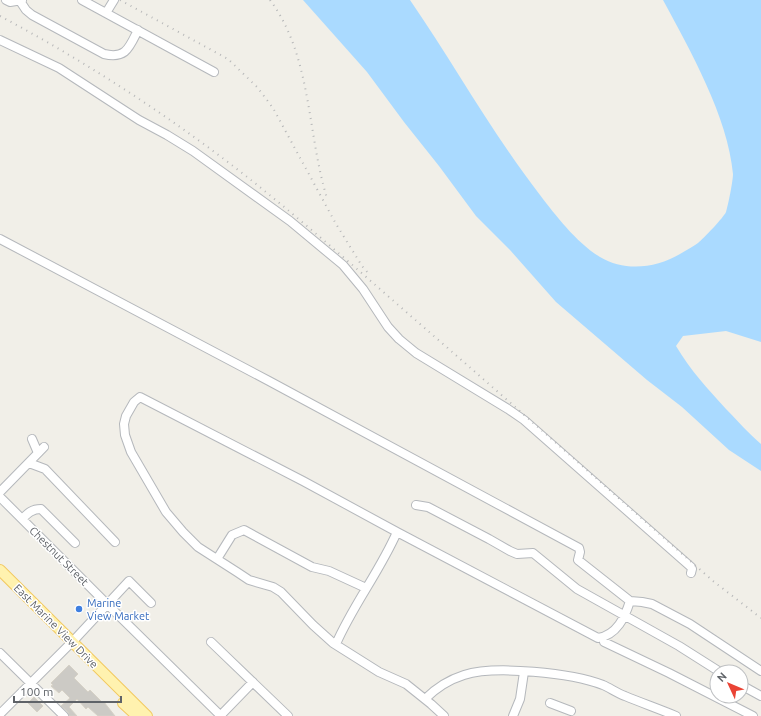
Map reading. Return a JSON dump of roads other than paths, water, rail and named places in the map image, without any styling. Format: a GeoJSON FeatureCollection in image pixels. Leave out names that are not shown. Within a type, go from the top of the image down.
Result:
{"type":"FeatureCollection","features":[{"type":"Feature","properties":{"kind":"main road","name":"East Marine View Drive"},"geometry":{"type":"LineString","coordinates":[[0,570],[137,716]]}},
{"type":"Feature","properties":{"kind":"main road","name":"East Marine View Drive"},"geometry":{"type":"LineString","coordinates":[[0,580],[147,716]]}},
{"type":"Feature","properties":{"kind":"street"},"geometry":{"type":"LineString","coordinates":[[6,0],[10,2],[21,1],[26,10],[32,15],[104,54],[117,55],[124,53],[128,50],[138,30]]}},
{"type":"Feature","properties":{"kind":"street"},"geometry":{"type":"LineString","coordinates":[[82,0],[214,72]]}},
{"type":"Feature","properties":{"kind":"street"},"geometry":{"type":"LineString","coordinates":[[106,13],[114,0]]}},
{"type":"Feature","properties":{"kind":"street"},"geometry":{"type":"LineString","coordinates":[[0,40],[59,68],[139,120],[194,151],[290,221],[343,265],[363,289],[388,327],[399,339],[416,353],[524,420],[690,567],[692,569],[691,573]]}},
{"type":"Feature","properties":{"kind":"street"},"geometry":{"type":"LineString","coordinates":[[0,239],[263,377],[579,548],[580,552],[578,560],[630,601],[652,604],[690,624],[761,671]]}},
{"type":"Feature","properties":{"kind":"street"},"geometry":{"type":"LineString","coordinates":[[444,716],[406,684],[379,672],[336,644],[313,625],[281,592],[273,587],[249,580],[198,547],[183,532],[166,512],[131,452],[125,435],[124,424],[126,416],[132,405],[140,396],[296,477],[598,638],[603,637],[619,625],[625,616],[630,601]]}},
{"type":"Feature","properties":{"kind":"street"},"geometry":{"type":"LineString","coordinates":[[0,492],[41,450],[32,439]]}},
{"type":"Feature","properties":{"kind":"street"},"geometry":{"type":"LineString","coordinates":[[29,462],[37,465],[48,473],[115,542]]}},
{"type":"Feature","properties":{"kind":"street","name":"Chestnut Street"},"geometry":{"type":"LineString","coordinates":[[0,497],[220,716]]}},
{"type":"Feature","properties":{"kind":"street"},"geometry":{"type":"LineString","coordinates":[[416,505],[434,510],[517,554],[532,553],[577,589],[709,666]]}},
{"type":"Feature","properties":{"kind":"street"},"geometry":{"type":"LineString","coordinates":[[22,519],[31,511],[41,509],[75,543]]}},
{"type":"Feature","properties":{"kind":"street"},"geometry":{"type":"LineString","coordinates":[[217,559],[232,535],[244,530],[312,567],[329,571],[366,588]]}},
{"type":"Feature","properties":{"kind":"street"},"geometry":{"type":"LineString","coordinates":[[336,644],[343,628],[397,532]]}},
{"type":"Feature","properties":{"kind":"street"},"geometry":{"type":"LineString","coordinates":[[0,714],[70,644],[128,581],[151,603]]}},
{"type":"Feature","properties":{"kind":"street"},"geometry":{"type":"LineString","coordinates":[[603,637],[604,642],[753,716]]}},
{"type":"Feature","properties":{"kind":"street"},"geometry":{"type":"LineString","coordinates":[[212,642],[288,716]]}},
{"type":"Feature","properties":{"kind":"street"},"geometry":{"type":"LineString","coordinates":[[0,653],[64,716]]}},
{"type":"Feature","properties":{"kind":"street"},"geometry":{"type":"LineString","coordinates":[[425,699],[435,689],[464,675],[487,671],[524,672],[561,675],[587,680],[603,685],[623,695],[676,716]]}},
{"type":"Feature","properties":{"kind":"street"},"geometry":{"type":"LineString","coordinates":[[513,716],[520,699],[524,672]]}},
{"type":"Feature","properties":{"kind":"street"},"geometry":{"type":"LineString","coordinates":[[220,716],[253,682]]}},
{"type":"Feature","properties":{"kind":"street"},"geometry":{"type":"LineString","coordinates":[[749,689],[761,696]]}},
{"type":"Feature","properties":{"kind":"street"},"geometry":{"type":"LineString","coordinates":[[550,703],[571,710]]}},
{"type":"Feature","properties":{"kind":"water"},"geometry":{"type":"Polygon","coordinates":[[[303,0],[410,0],[489,123],[522,171],[560,220],[575,237],[600,257],[620,265],[640,266],[651,265],[671,259],[701,241],[726,212],[733,177],[730,152],[716,107],[696,62],[663,0],[761,0],[761,342],[726,331],[683,336],[676,346],[693,371],[706,386],[743,427],[761,444],[761,471],[729,450],[682,407],[647,380],[556,302],[510,250],[476,216],[367,72],[303,0]]]}},
{"type":"Feature","properties":{"kind":"railway"},"geometry":{"type":"LineString","coordinates":[[120,0],[228,59],[257,87],[273,108],[336,224],[362,266],[369,274]]}},
{"type":"Feature","properties":{"kind":"railway"},"geometry":{"type":"LineString","coordinates":[[270,0],[284,22],[294,46],[301,70],[327,198]]}},
{"type":"Feature","properties":{"kind":"railway"},"geometry":{"type":"LineString","coordinates":[[0,16],[34,34],[132,94],[195,138],[256,184],[298,218],[713,581],[761,618]]}},
{"type":"Feature","properties":{"kind":"place","name":"Marine View Market"},"geometry":{"type":"Point","coordinates":[79,609]}}]}
